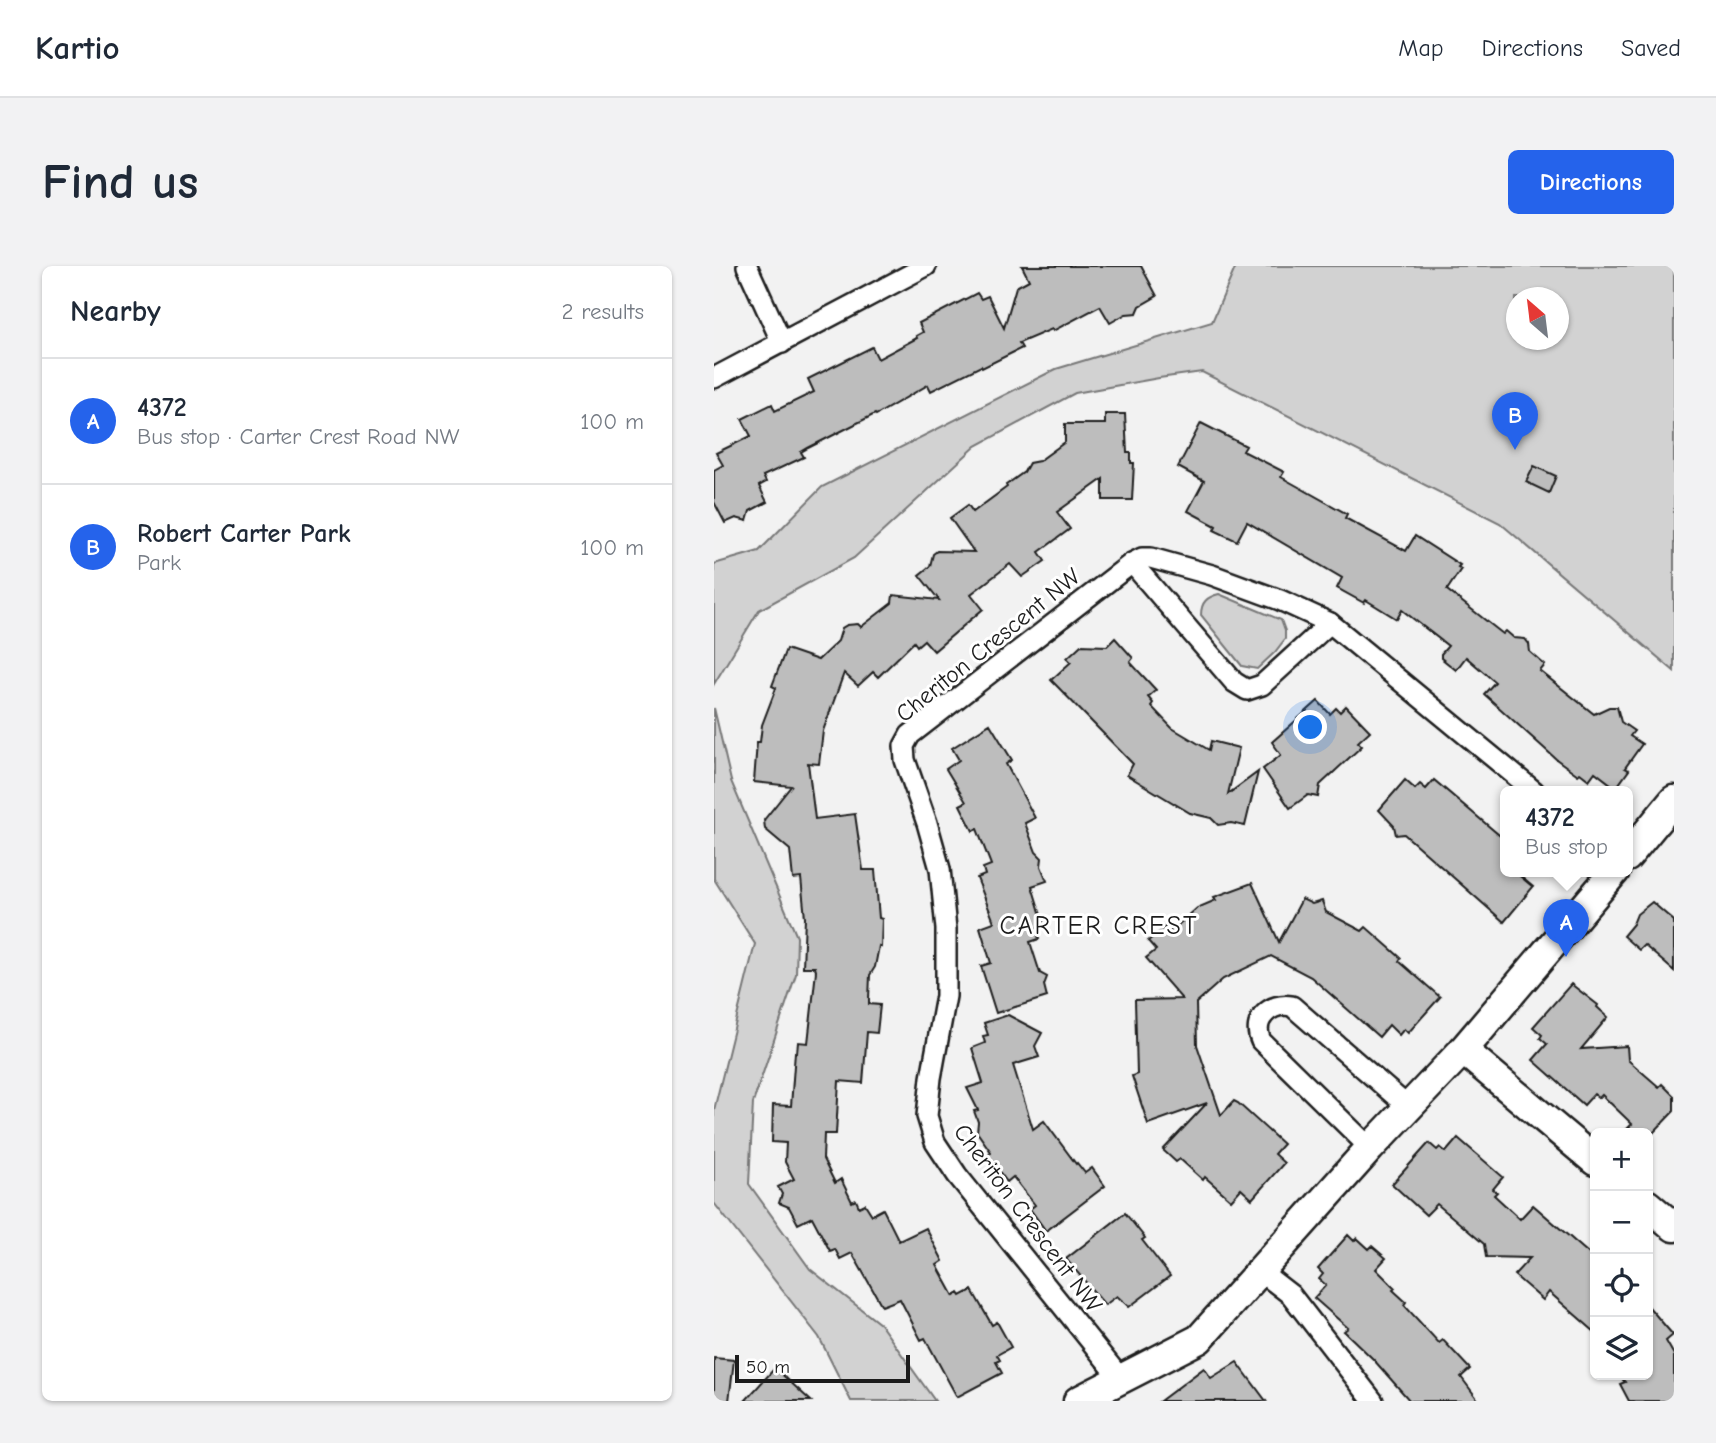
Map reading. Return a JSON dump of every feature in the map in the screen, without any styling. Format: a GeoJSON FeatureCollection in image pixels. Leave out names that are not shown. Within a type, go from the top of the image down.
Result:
{"type":"FeatureCollection","features":[{"type":"Feature","properties":{"kind":"street"},"geometry":{"type":"LineString","coordinates":[[747,266],[782,343]]}},
{"type":"Feature","properties":{"kind":"street"},"geometry":{"type":"LineString","coordinates":[[714,378],[926,266]]}},
{"type":"Feature","properties":{"kind":"street"},"geometry":{"type":"LineString","coordinates":[[1330,623],[1262,685],[1247,690],[1234,682],[1132,563],[1142,558],[1151,558],[1212,575],[1280,600],[1330,623],[1528,786]]}},
{"type":"Feature","properties":{"kind":"street","name":"Cheriton Crescent NW"},"geometry":{"type":"LineString","coordinates":[[1121,1379],[957,1175],[935,1142],[927,1116],[931,1077],[946,996],[946,929],[940,869],[905,760],[904,746],[910,735],[1132,563]]}},
{"type":"Feature","properties":{"kind":"street"},"geometry":{"type":"LineString","coordinates":[[1633,850],[1672,806]]}},
{"type":"Feature","properties":{"kind":"street"},"geometry":{"type":"LineString","coordinates":[[1078,1401],[1199,1339],[1462,1050],[1610,877]]}},
{"type":"Feature","properties":{"kind":"street"},"geometry":{"type":"LineString","coordinates":[[1370,1148],[1261,1041],[1257,1033],[1258,1026],[1266,1012],[1283,1005],[1292,1006],[1408,1107]]}},
{"type":"Feature","properties":{"kind":"street"},"geometry":{"type":"LineString","coordinates":[[1462,1050],[1590,1157]]}},
{"type":"Feature","properties":{"kind":"street"},"geometry":{"type":"LineString","coordinates":[[1653,1209],[1674,1227]]}},
{"type":"Feature","properties":{"kind":"street"},"geometry":{"type":"LineString","coordinates":[[1261,1271],[1292,1295],[1373,1401]]}},
{"type":"Feature","properties":{"kind":"shaded area"},"geometry":{"type":"Polygon","coordinates":[[[1236,266],[1674,266],[1674,671],[1500,523],[1202,372],[1075,393],[976,446],[854,558],[759,610],[714,684],[714,564],[759,551],[822,487],[1056,369],[1212,322],[1236,266]]]}},
{"type":"Feature","properties":{"kind":"shaded area"},"geometry":{"type":"Polygon","coordinates":[[[1219,594],[1281,620],[1285,639],[1257,669],[1242,666],[1201,615],[1205,601],[1219,594]]]}},
{"type":"Feature","properties":{"kind":"shaded area"},"geometry":{"type":"Polygon","coordinates":[[[714,708],[731,781],[797,937],[796,974],[753,1103],[749,1184],[810,1269],[880,1324],[935,1401],[851,1401],[819,1337],[714,1203],[714,1110],[755,944],[714,879],[714,708]]]}},
{"type":"Feature","properties":{"kind":"building"},"geometry":{"type":"Polygon","coordinates":[[[1022,266],[1141,266],[1157,296],[1140,306],[1137,313],[1126,314],[1110,323],[1100,306],[1053,331],[1052,329],[1019,343],[1022,348],[982,368],[981,366],[931,391],[928,385],[876,415],[808,448],[801,452],[804,457],[763,476],[766,482],[759,486],[767,502],[750,511],[747,521],[736,518],[725,523],[714,502],[714,470],[723,465],[716,453],[751,436],[742,419],[772,404],[775,411],[814,392],[808,379],[872,347],[878,359],[917,338],[916,336],[923,332],[919,323],[977,293],[981,299],[988,296],[1004,328],[1016,287],[1029,280],[1022,266]]]}},
{"type":"Feature","properties":{"kind":"building"},"geometry":{"type":"Polygon","coordinates":[[[1105,414],[1125,414],[1127,453],[1131,453],[1131,463],[1134,463],[1132,500],[1103,500],[1103,479],[1057,512],[1070,529],[1039,552],[1045,561],[1022,577],[1010,564],[971,594],[983,609],[934,651],[924,640],[917,646],[914,642],[878,677],[873,672],[858,686],[844,673],[823,731],[819,764],[808,763],[815,819],[855,814],[863,870],[875,870],[879,918],[882,919],[881,947],[879,946],[875,967],[870,975],[869,1004],[880,1005],[877,1033],[867,1032],[863,1083],[839,1081],[836,1134],[824,1134],[823,1159],[835,1183],[841,1179],[852,1202],[856,1200],[859,1207],[865,1204],[872,1215],[883,1209],[899,1241],[926,1228],[943,1261],[937,1265],[954,1296],[959,1293],[961,1296],[972,1290],[992,1325],[997,1322],[1011,1347],[997,1355],[1000,1360],[996,1362],[1002,1373],[957,1397],[925,1338],[921,1340],[900,1299],[882,1306],[852,1253],[840,1259],[835,1249],[830,1251],[812,1217],[798,1224],[789,1207],[779,1203],[782,1194],[778,1187],[794,1179],[785,1162],[786,1143],[772,1142],[773,1105],[791,1106],[795,1052],[797,1053],[798,1042],[808,1043],[816,971],[815,967],[803,967],[805,918],[801,878],[793,879],[790,850],[765,829],[764,820],[791,786],[754,782],[757,742],[760,742],[762,725],[776,688],[772,686],[786,649],[818,660],[838,641],[842,628],[858,624],[861,627],[892,603],[893,595],[939,600],[919,575],[930,566],[933,554],[937,551],[974,552],[950,518],[968,505],[973,512],[1007,487],[1006,485],[1024,472],[1029,463],[1039,461],[1065,442],[1065,424],[1105,424],[1105,414]]]}},
{"type":"Feature","properties":{"kind":"building"},"geometry":{"type":"Polygon","coordinates":[[[1201,423],[1246,446],[1243,451],[1284,472],[1281,477],[1347,514],[1345,518],[1406,551],[1415,536],[1460,565],[1458,567],[1461,569],[1447,590],[1503,634],[1506,631],[1514,638],[1525,639],[1530,652],[1545,665],[1540,671],[1594,714],[1609,707],[1617,707],[1621,722],[1634,731],[1630,736],[1642,744],[1625,768],[1629,770],[1617,786],[1613,786],[1595,772],[1589,780],[1580,773],[1578,775],[1556,759],[1484,694],[1495,682],[1466,657],[1456,670],[1441,658],[1448,646],[1402,610],[1397,619],[1366,600],[1364,603],[1337,588],[1342,578],[1247,522],[1237,541],[1214,530],[1216,526],[1188,511],[1204,481],[1178,467],[1201,423]]]}},
{"type":"Feature","properties":{"kind":"building"},"geometry":{"type":"Polygon","coordinates":[[[1534,466],[1556,476],[1549,493],[1526,482],[1534,466]]]}},
{"type":"Feature","properties":{"kind":"building"},"geometry":{"type":"Polygon","coordinates":[[[1115,638],[1133,658],[1130,662],[1156,690],[1148,697],[1153,703],[1151,706],[1172,728],[1209,750],[1211,741],[1239,748],[1228,794],[1258,772],[1245,826],[1231,823],[1218,825],[1211,818],[1190,813],[1127,775],[1133,764],[1051,680],[1071,662],[1067,658],[1081,645],[1107,646],[1115,638]]]}},
{"type":"Feature","properties":{"kind":"building"},"geometry":{"type":"Polygon","coordinates":[[[1318,701],[1330,714],[1336,708],[1340,712],[1346,706],[1370,731],[1358,742],[1362,746],[1320,785],[1318,797],[1308,795],[1290,808],[1263,769],[1281,755],[1272,742],[1318,701]]]}},
{"type":"Feature","properties":{"kind":"building"},"geometry":{"type":"Polygon","coordinates":[[[990,724],[1012,760],[1006,764],[1035,818],[1025,823],[1036,852],[1042,858],[1041,866],[1047,881],[1032,886],[1044,925],[1036,928],[1039,939],[1030,942],[1040,973],[1047,977],[1044,985],[1047,997],[996,1013],[981,966],[991,963],[980,927],[994,922],[977,878],[985,875],[983,868],[991,865],[977,829],[973,831],[960,805],[966,802],[946,769],[959,760],[952,748],[990,724]]]}},
{"type":"Feature","properties":{"kind":"building"},"geometry":{"type":"Polygon","coordinates":[[[1405,780],[1415,789],[1420,784],[1426,789],[1434,780],[1500,836],[1500,877],[1521,877],[1533,887],[1504,922],[1404,834],[1396,835],[1394,826],[1379,810],[1405,780]]]}},
{"type":"Feature","properties":{"kind":"building"},"geometry":{"type":"Polygon","coordinates":[[[1252,883],[1279,942],[1302,899],[1312,904],[1322,901],[1326,912],[1362,931],[1366,927],[1440,997],[1408,1033],[1404,1029],[1399,1035],[1389,1025],[1379,1037],[1311,977],[1271,956],[1223,979],[1196,1003],[1197,1045],[1221,1115],[1234,1101],[1283,1144],[1274,1154],[1284,1163],[1252,1199],[1241,1189],[1231,1200],[1205,1177],[1203,1180],[1180,1159],[1176,1162],[1163,1150],[1207,1103],[1148,1124],[1132,1076],[1137,1074],[1135,1000],[1182,999],[1146,958],[1156,950],[1148,941],[1166,926],[1170,932],[1197,908],[1216,900],[1214,897],[1252,883]]]}},
{"type":"Feature","properties":{"kind":"building"},"geometry":{"type":"Polygon","coordinates":[[[1652,902],[1674,921],[1674,971],[1644,945],[1639,950],[1623,936],[1637,914],[1652,902]]]}},
{"type":"Feature","properties":{"kind":"building"},"geometry":{"type":"Polygon","coordinates":[[[1571,984],[1598,1005],[1608,1017],[1581,1049],[1627,1046],[1628,1060],[1659,1087],[1662,1084],[1674,1096],[1674,1111],[1653,1133],[1653,1128],[1628,1128],[1632,1124],[1602,1095],[1599,1098],[1594,1094],[1584,1105],[1533,1060],[1547,1044],[1533,1027],[1571,984]]]}},
{"type":"Feature","properties":{"kind":"building"},"geometry":{"type":"Polygon","coordinates":[[[1008,1015],[1042,1033],[1035,1046],[1039,1057],[1013,1065],[1033,1129],[1044,1121],[1076,1164],[1085,1173],[1092,1168],[1105,1186],[1046,1231],[1030,1209],[1035,1205],[1013,1177],[1007,1182],[987,1155],[991,1152],[977,1132],[978,1122],[974,1111],[978,1110],[967,1088],[983,1083],[972,1048],[985,1043],[983,1036],[988,1035],[984,1023],[1008,1015]]]}},
{"type":"Feature","properties":{"kind":"building"},"geometry":{"type":"Polygon","coordinates":[[[1458,1138],[1503,1177],[1493,1189],[1497,1192],[1494,1195],[1520,1219],[1533,1205],[1590,1255],[1590,1328],[1549,1292],[1543,1300],[1514,1275],[1530,1258],[1486,1257],[1484,1244],[1437,1204],[1426,1215],[1392,1184],[1429,1143],[1437,1150],[1440,1147],[1446,1152],[1458,1138]]]}},
{"type":"Feature","properties":{"kind":"building"},"geometry":{"type":"Polygon","coordinates":[[[1125,1213],[1170,1276],[1129,1307],[1117,1296],[1105,1305],[1066,1259],[1125,1213]]]}},
{"type":"Feature","properties":{"kind":"building"},"geometry":{"type":"Polygon","coordinates":[[[1348,1235],[1354,1241],[1357,1238],[1369,1249],[1372,1246],[1386,1258],[1376,1269],[1395,1288],[1393,1290],[1406,1302],[1404,1305],[1439,1343],[1443,1340],[1470,1369],[1461,1377],[1479,1401],[1410,1401],[1344,1331],[1348,1328],[1314,1298],[1326,1285],[1319,1279],[1323,1274],[1318,1269],[1348,1235]]]}},
{"type":"Feature","properties":{"kind":"building"},"geometry":{"type":"Polygon","coordinates":[[[1653,1312],[1673,1335],[1666,1341],[1674,1355],[1674,1401],[1629,1401],[1620,1384],[1625,1382],[1623,1380],[1653,1380],[1653,1312]]]}},
{"type":"Feature","properties":{"kind":"building"},"geometry":{"type":"Polygon","coordinates":[[[714,1358],[734,1360],[729,1401],[714,1401],[714,1358]]]}},
{"type":"Feature","properties":{"kind":"building"},"geometry":{"type":"Polygon","coordinates":[[[1237,1362],[1266,1401],[1160,1401],[1204,1368],[1211,1378],[1237,1362]]]}},
{"type":"Feature","properties":{"kind":"building"},"geometry":{"type":"Polygon","coordinates":[[[775,1368],[811,1401],[745,1401],[775,1368]]]}},
{"type":"Feature","properties":{"kind":"place","name":"Robert Carter Park"},"geometry":{"type":"Point","coordinates":[1515,450]}},
{"type":"Feature","properties":{"kind":"place","name":"4372"},"geometry":{"type":"Point","coordinates":[1566,957]}},
{"type":"Feature","properties":{"kind":"district","name":"CARTER CREST"},"geometry":{"type":"Point","coordinates":[1099,925]}}]}
